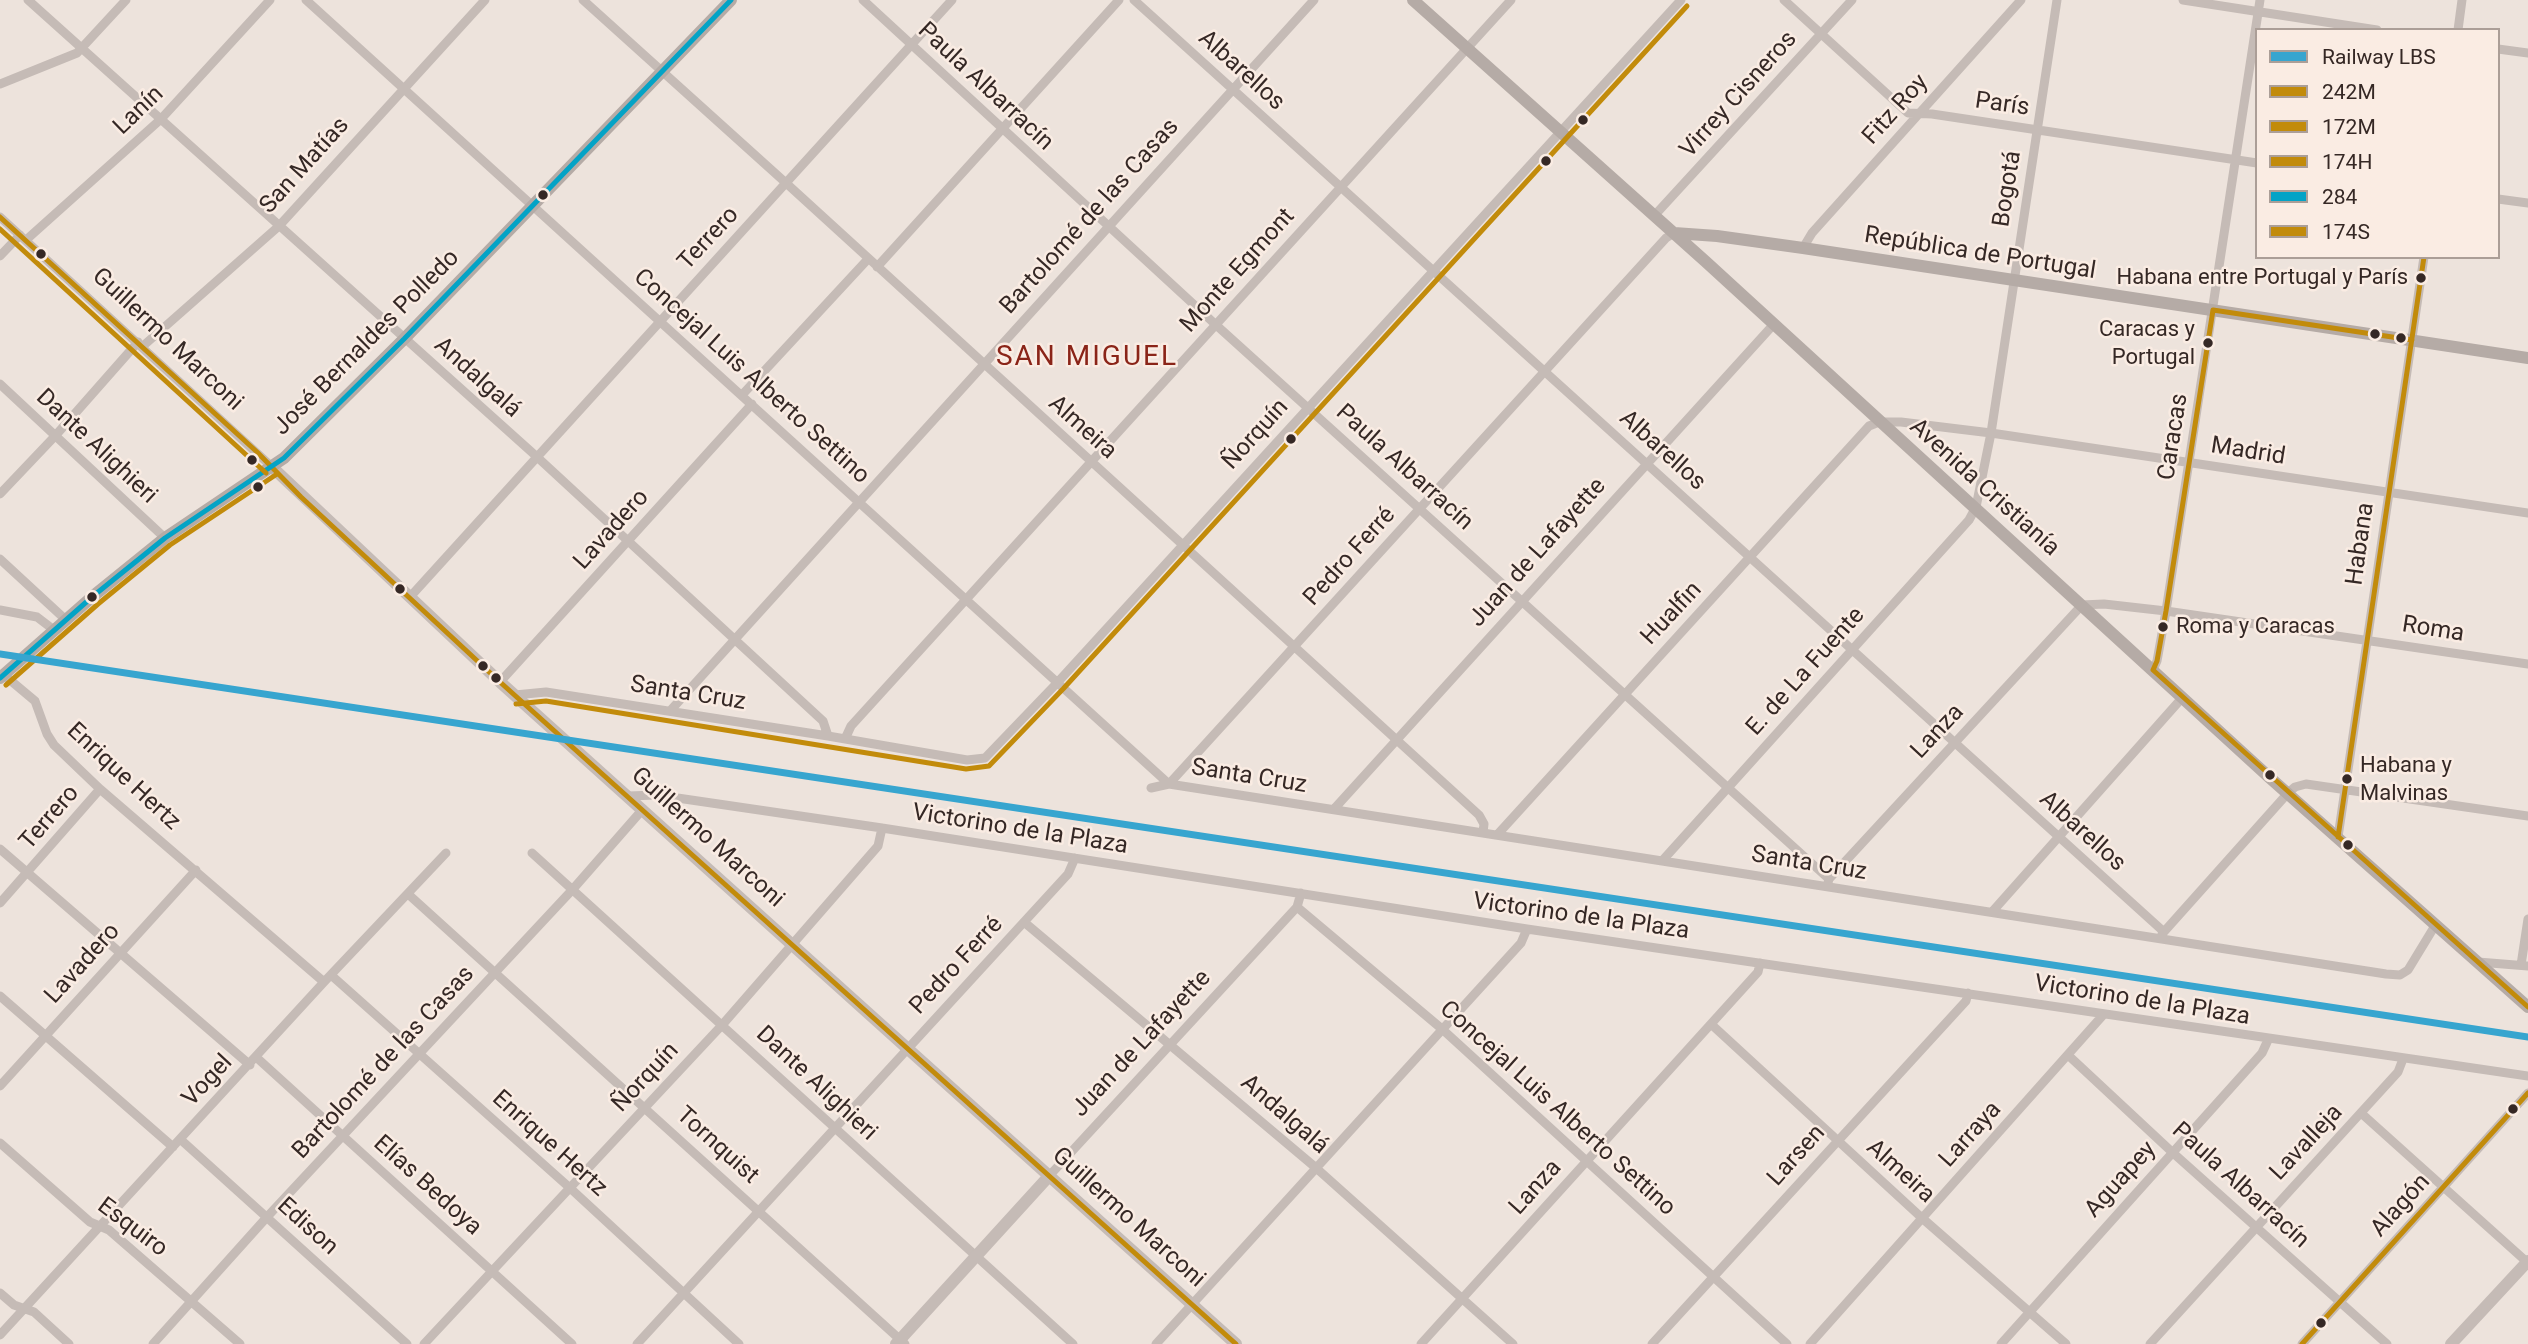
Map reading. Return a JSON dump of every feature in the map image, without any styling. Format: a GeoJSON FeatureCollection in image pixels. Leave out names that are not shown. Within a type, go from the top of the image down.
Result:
{"type":"FeatureCollection","features":[{"type":"Feature","properties":{"kind":"main road","name":"José Bernaldes Polledo"},"geometry":{"type":"LineString","coordinates":[[2,676],[165,538],[272,467],[404,339],[731,0]]}},
{"type":"Feature","properties":{"kind":"main road","name":"Avenida Cristianía"},"geometry":{"type":"LineString","coordinates":[[1413,0],[1674,233],[2182,698],[2528,1007]]}},
{"type":"Feature","properties":{"kind":"main road","name":"República de Portugal"},"geometry":{"type":"LineString","coordinates":[[1674,233],[1803,248],[2528,358]]}},
{"type":"Feature","properties":{"kind":"street","name":"Andalgalá"},"geometry":{"type":"LineString","coordinates":[[28,0],[536,456],[823,722],[828,736]]}},
{"type":"Feature","properties":{"kind":"street"},"geometry":{"type":"LineString","coordinates":[[0,84],[69,58],[82,49],[126,0]]}},
{"type":"Feature","properties":{"kind":"street","name":"Lanín"},"geometry":{"type":"LineString","coordinates":[[0,256],[162,119],[270,0]]}},
{"type":"Feature","properties":{"kind":"street","name":"Concejal Luis Alberto Settino"},"geometry":{"type":"LineString","coordinates":[[306,0],[1169,783]]}},
{"type":"Feature","properties":{"kind":"street","name":"San Matías"},"geometry":{"type":"LineString","coordinates":[[0,494],[141,344],[279,226],[485,0]]}},
{"type":"Feature","properties":{"kind":"street","name":"Almeira"},"geometry":{"type":"LineString","coordinates":[[583,0],[1479,815],[1484,824],[1483,833]]}},
{"type":"Feature","properties":{"kind":"street","name":"Paula Albarracín"},"geometry":{"type":"LineString","coordinates":[[863,0],[1828,883]]}},
{"type":"Feature","properties":{"kind":"street","name":"Terrero"},"geometry":{"type":"LineString","coordinates":[[410,597],[951,0]]}},
{"type":"Feature","properties":{"kind":"street"},"geometry":{"type":"LineString","coordinates":[[877,267],[1119,0]]}},
{"type":"Feature","properties":{"kind":"street","name":"Albarellos"},"geometry":{"type":"LineString","coordinates":[[1134,0],[1955,742],[2162,935]]}},
{"type":"Feature","properties":{"kind":"street","name":"Bartolomé de las Casas"},"geometry":{"type":"LineString","coordinates":[[670,711],[982,363],[1314,0]]}},
{"type":"Feature","properties":{"kind":"street","name":"Monte Egmont"},"geometry":{"type":"LineString","coordinates":[[845,739],[851,726],[1511,0]]}},
{"type":"Feature","properties":{"kind":"street","name":"Ñorquín"},"geometry":{"type":"LineString","coordinates":[[978,761],[990,755],[1057,683],[1681,0]]}},
{"type":"Feature","properties":{"kind":"street","name":"París"},"geometry":{"type":"LineString","coordinates":[[1784,0],[1908,113],[2036,129],[2255,163]]}},
{"type":"Feature","properties":{"kind":"street","name":"Virrey Cisneros"},"geometry":{"type":"LineString","coordinates":[[1654,216],[1852,0]]}},
{"type":"Feature","properties":{"kind":"street","name":"Fitz Roy"},"geometry":{"type":"LineString","coordinates":[[1803,248],[1812,233],[2021,0]]}},
{"type":"Feature","properties":{"kind":"street","name":"Bogotá"},"geometry":{"type":"LineString","coordinates":[[1976,508],[1991,433],[2057,0]]}},
{"type":"Feature","properties":{"kind":"street"},"geometry":{"type":"LineString","coordinates":[[2182,0],[2365,28]]}},
{"type":"Feature","properties":{"kind":"street","name":"Caracas"},"geometry":{"type":"LineString","coordinates":[[2255,28],[2260,0]]}},
{"type":"Feature","properties":{"kind":"street"},"geometry":{"type":"LineString","coordinates":[[2458,28],[2462,0]]}},
{"type":"Feature","properties":{"kind":"street","name":"Caracas"},"geometry":{"type":"LineString","coordinates":[[2153,670],[2166,611],[2190,463],[2255,31]]}},
{"type":"Feature","properties":{"kind":"street"},"geometry":{"type":"LineString","coordinates":[[2500,48],[2528,53]]}},
{"type":"Feature","properties":{"kind":"street"},"geometry":{"type":"LineString","coordinates":[[2500,199],[2528,203]]}},
{"type":"Feature","properties":{"kind":"street","name":"Guillermo Marconi"},"geometry":{"type":"LineString","coordinates":[[0,217],[141,344],[500,682],[1236,1344]]}},
{"type":"Feature","properties":{"kind":"street","name":"Pedro Ferré"},"geometry":{"type":"LineString","coordinates":[[1169,783],[1666,238],[1674,233]]}},
{"type":"Feature","properties":{"kind":"street"},"geometry":{"type":"LineString","coordinates":[[742,395],[868,259]]}},
{"type":"Feature","properties":{"kind":"street","name":"Habana"},"geometry":{"type":"LineString","coordinates":[[2337,837],[2424,259]]}},
{"type":"Feature","properties":{"kind":"street","name":"Juan de Lafayette"},"geometry":{"type":"LineString","coordinates":[[1334,809],[1774,324]]}},
{"type":"Feature","properties":{"kind":"street","name":"Dante Alighieri"},"geometry":{"type":"LineString","coordinates":[[0,384],[165,538]]}},
{"type":"Feature","properties":{"kind":"street","name":"Lavadero"},"geometry":{"type":"LineString","coordinates":[[500,682],[752,404]]}},
{"type":"Feature","properties":{"kind":"street","name":"Madrid"},"geometry":{"type":"LineString","coordinates":[[1879,422],[1901,422],[1991,433],[2528,513]]}},
{"type":"Feature","properties":{"kind":"street","name":"Hualfin"},"geometry":{"type":"LineString","coordinates":[[1497,835],[1869,426],[1879,422]]}},
{"type":"Feature","properties":{"kind":"street","name":"E. de La Fuente"},"geometry":{"type":"LineString","coordinates":[[1662,861],[1969,520],[1976,508]]}},
{"type":"Feature","properties":{"kind":"street"},"geometry":{"type":"LineString","coordinates":[[0,559],[66,620]]}},
{"type":"Feature","properties":{"kind":"street","name":"Roma"},"geometry":{"type":"LineString","coordinates":[[2082,605],[2104,604],[2166,611],[2528,664]]}},
{"type":"Feature","properties":{"kind":"street","name":"Lanza"},"geometry":{"type":"LineString","coordinates":[[1828,883],[2082,605]]}},
{"type":"Feature","properties":{"kind":"street"},"geometry":{"type":"LineString","coordinates":[[0,610],[37,617],[54,630]]}},
{"type":"Feature","properties":{"kind":"street","name":"Enrique Hertz"},"geometry":{"type":"LineString","coordinates":[[2,676],[35,701],[54,745],[100,789],[420,1053],[739,1344]]}},
{"type":"Feature","properties":{"kind":"street","name":"Santa Cruz"},"geometry":{"type":"LineString","coordinates":[[515,695],[546,692],[978,761]]}},
{"type":"Feature","properties":{"kind":"street"},"geometry":{"type":"LineString","coordinates":[[1992,912],[2182,698]]}},
{"type":"Feature","properties":{"kind":"street","name":"Santa Cruz"},"geometry":{"type":"LineString","coordinates":[[1151,788],[1169,783],[1662,861],[1828,883],[1992,912],[2162,935],[2400,975],[2413,964],[2436,925]]}},
{"type":"Feature","properties":{"kind":"street"},"geometry":{"type":"LineString","coordinates":[[2162,935],[2288,793],[2306,784],[2528,816]]}},
{"type":"Feature","properties":{"kind":"street","name":"Terrero"},"geometry":{"type":"LineString","coordinates":[[0,903],[100,789]]}},
{"type":"Feature","properties":{"kind":"street","name":"Victorino de la Plaza"},"geometry":{"type":"LineString","coordinates":[[628,796],[657,795],[882,828],[1527,929],[2268,1040],[2528,1076]]}},
{"type":"Feature","properties":{"kind":"street","name":"Bartolomé de las Casas"},"geometry":{"type":"LineString","coordinates":[[153,1344],[643,809]]}},
{"type":"Feature","properties":{"kind":"street","name":"Ñorquín"},"geometry":{"type":"LineString","coordinates":[[424,1344],[723,1024],[878,846],[882,828]]}},
{"type":"Feature","properties":{"kind":"street","name":"Elías Bedoya"},"geometry":{"type":"LineString","coordinates":[[0,849],[342,1136],[572,1344]]}},
{"type":"Feature","properties":{"kind":"street","name":"Vogel"},"geometry":{"type":"LineString","coordinates":[[0,1335],[446,853]]}},
{"type":"Feature","properties":{"kind":"street","name":"Dante Alighieri"},"geometry":{"type":"LineString","coordinates":[[533,853],[1073,1344]]}},
{"type":"Feature","properties":{"kind":"street","name":"Pedro Ferré"},"geometry":{"type":"LineString","coordinates":[[637,1344],[1068,874],[1075,858]]}},
{"type":"Feature","properties":{"kind":"street","name":"Lavadero"},"geometry":{"type":"LineString","coordinates":[[0,1086],[196,870]]}},
{"type":"Feature","properties":{"kind":"street","name":"Juan de Lafayette"},"geometry":{"type":"LineString","coordinates":[[900,1343],[1050,1175],[1297,907],[1301,893]]}},
{"type":"Feature","properties":{"kind":"street","name":"Tornquist"},"geometry":{"type":"LineString","coordinates":[[408,894],[759,1211],[900,1343]]}},
{"type":"Feature","properties":{"kind":"street","name":"Concejal Luis Alberto Settino"},"geometry":{"type":"LineString","coordinates":[[1297,907],[1442,1029],[1787,1344]]}},
{"type":"Feature","properties":{"kind":"street"},"geometry":{"type":"LineString","coordinates":[[2478,962],[2525,966],[2528,919]]}},
{"type":"Feature","properties":{"kind":"street","name":"Andalgalá"},"geometry":{"type":"LineString","coordinates":[[1024,922],[1315,1167],[1513,1344]]}},
{"type":"Feature","properties":{"kind":"street"},"geometry":{"type":"LineString","coordinates":[[1156,1344],[1521,943],[1527,929]]}},
{"type":"Feature","properties":{"kind":"street","name":"Lanza"},"geometry":{"type":"LineString","coordinates":[[1421,1344],[1712,1025],[1758,972],[1760,963]]}},
{"type":"Feature","properties":{"kind":"street","name":"Larsen"},"geometry":{"type":"LineString","coordinates":[[1653,1344],[1966,1000],[1968,993]]}},
{"type":"Feature","properties":{"kind":"street","name":"Edison"},"geometry":{"type":"LineString","coordinates":[[0,996],[267,1217],[407,1344]]}},
{"type":"Feature","properties":{"kind":"street","name":"Larraya"},"geometry":{"type":"LineString","coordinates":[[1810,1344],[2104,1014]]}},
{"type":"Feature","properties":{"kind":"street","name":"Almeira"},"geometry":{"type":"LineString","coordinates":[[1712,1025],[1922,1218],[2066,1344]]}},
{"type":"Feature","properties":{"kind":"street","name":"Aguapey"},"geometry":{"type":"LineString","coordinates":[[2001,1344],[2262,1052],[2268,1040]]}},
{"type":"Feature","properties":{"kind":"street","name":"Paula Albarracín"},"geometry":{"type":"LineString","coordinates":[[2069,1056],[2387,1344]]}},
{"type":"Feature","properties":{"kind":"street","name":"Lavalleja"},"geometry":{"type":"LineString","coordinates":[[2150,1344],[2398,1072],[2403,1059]]}},
{"type":"Feature","properties":{"kind":"street","name":"Alagón"},"geometry":{"type":"LineString","coordinates":[[2302,1344],[2528,1093]]}},
{"type":"Feature","properties":{"kind":"street"},"geometry":{"type":"LineString","coordinates":[[2361,1113],[2528,1262],[2451,1344]]}},
{"type":"Feature","properties":{"kind":"street","name":"Esquiro"},"geometry":{"type":"LineString","coordinates":[[0,1143],[90,1222],[109,1230],[240,1344]]}},
{"type":"Feature","properties":{"kind":"street"},"geometry":{"type":"LineString","coordinates":[[0,1293],[14,1305],[34,1312],[69,1344]]}},
{"type":"Feature","properties":{"kind":"rail line","name":"LBS"},"geometry":{"type":"LineString","coordinates":[[0,654],[2528,1037]]}},
{"type":"Feature","properties":{"kind":"transit line","name":"284"},"geometry":{"type":"LineString","coordinates":[[0,678],[92,597],[165,538],[284,458],[404,339],[731,0]]}},
{"type":"Feature","properties":{"kind":"transit line","name":"172M"},"geometry":{"type":"LineString","coordinates":[[516,704],[546,701],[966,769],[989,766],[1063,689],[1687,6]]}},
{"type":"Feature","properties":{"kind":"transit line","name":"242M"},"geometry":{"type":"LineString","coordinates":[[0,217],[257,452],[301,497],[500,682],[1236,1344]]}},
{"type":"Feature","properties":{"kind":"transit line","name":"174S"},"geometry":{"type":"LineString","coordinates":[[0,229],[266,473]]}},
{"type":"Feature","properties":{"kind":"transit line","name":"174H"},"geometry":{"type":"LineString","coordinates":[[2338,837],[2424,259]]}},
{"type":"Feature","properties":{"kind":"transit line","name":"174H"},"geometry":{"type":"LineString","coordinates":[[2412,340],[2213,310],[2166,611],[2153,670],[2528,1007]]}},
{"type":"Feature","properties":{"kind":"transit line","name":"174S"},"geometry":{"type":"LineString","coordinates":[[6,685],[170,545],[277,474]]}},
{"type":"Feature","properties":{"kind":"transit line","name":"174H"},"geometry":{"type":"LineString","coordinates":[[2302,1344],[2528,1093]]}},
{"type":"Feature","properties":{"kind":"place","name":"Habana entre Portugal y París"},"geometry":{"type":"Point","coordinates":[2421,278]}},
{"type":"Feature","properties":{"kind":"place","name":"Caracas y Portugal"},"geometry":{"type":"Point","coordinates":[2208,343]}},
{"type":"Feature","properties":{"kind":"place","name":"Roma y Caracas"},"geometry":{"type":"Point","coordinates":[2163,627]}},
{"type":"Feature","properties":{"kind":"place","name":"Habana y Malvinas"},"geometry":{"type":"Point","coordinates":[2347,779]}},
{"type":"Feature","properties":{"kind":"district","name":"SAN MIGUEL"},"geometry":{"type":"Point","coordinates":[1087,358]}}]}
